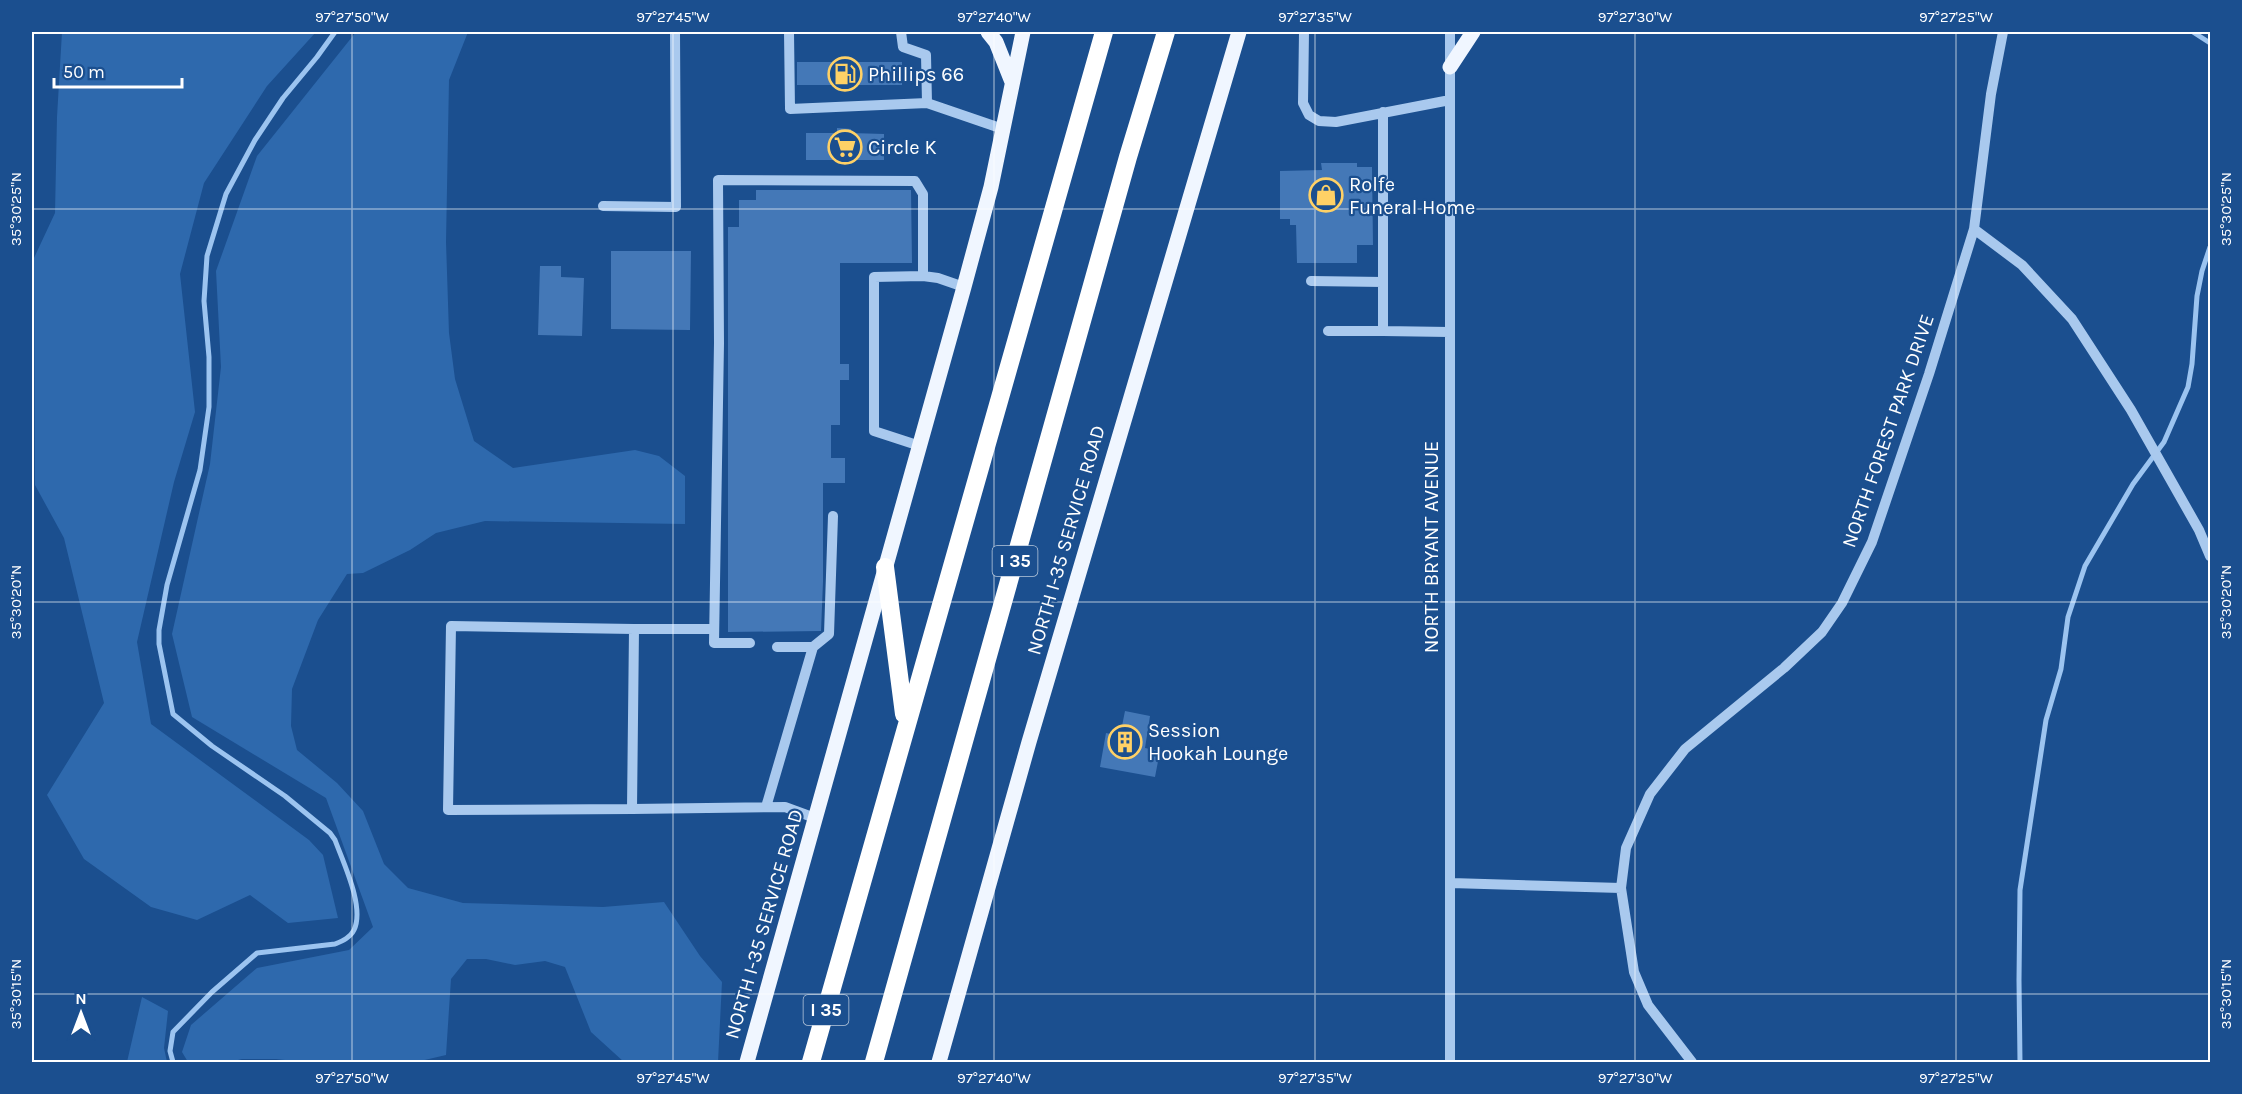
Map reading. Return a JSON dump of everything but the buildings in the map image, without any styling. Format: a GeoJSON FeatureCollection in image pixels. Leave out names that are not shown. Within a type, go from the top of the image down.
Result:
{"type":"FeatureCollection","features":[{"type":"Feature","properties":{"kind":"highway","name":"I 35"},"geometry":{"type":"LineString","coordinates":[[811,1062],[1104,32]]}},
{"type":"Feature","properties":{"kind":"highway","name":"I 35"},"geometry":{"type":"LineString","coordinates":[[874,1062],[1125,168],[1166,32]]}},
{"type":"Feature","properties":{"kind":"highway"},"geometry":{"type":"LineString","coordinates":[[885,567],[906,725]]}},
{"type":"Feature","properties":{"kind":"main road"},"geometry":{"type":"LineString","coordinates":[[988,32],[996,42],[1012,82]]}},
{"type":"Feature","properties":{"kind":"main road","name":"NORTH I-35 SERVICE ROAD"},"geometry":{"type":"LineString","coordinates":[[747,1062],[991,187],[1023,32]]}},
{"type":"Feature","properties":{"kind":"main road","name":"NORTH I-35 SERVICE ROAD"},"geometry":{"type":"LineString","coordinates":[[939,1062],[1029,742],[1239,32]]}},
{"type":"Feature","properties":{"kind":"main road"},"geometry":{"type":"LineString","coordinates":[[1450,68],[1473,32]]}},
{"type":"Feature","properties":{"kind":"street"},"geometry":{"type":"LineString","coordinates":[[603,206],[676,207],[675,32]]}},
{"type":"Feature","properties":{"kind":"street"},"geometry":{"type":"LineString","coordinates":[[789,32],[790,109],[927,103],[1003,129]]}},
{"type":"Feature","properties":{"kind":"street"},"geometry":{"type":"LineString","coordinates":[[901,32],[903,47],[926,55],[927,103]]}},
{"type":"Feature","properties":{"kind":"street"},"geometry":{"type":"LineString","coordinates":[[1304,32],[1303,103],[1310,115],[1319,121],[1336,122],[1450,100]]}},
{"type":"Feature","properties":{"kind":"street","name":"NORTH BRYANT AVENUE"},"geometry":{"type":"LineString","coordinates":[[1450,32],[1450,1062]]}},
{"type":"Feature","properties":{"kind":"street","name":"NORTH FOREST PARK DRIVE"},"geometry":{"type":"LineString","coordinates":[[1692,1062],[1648,1005],[1634,972],[1622,888],[1626,848],[1650,794],[1685,749],[1743,703],[1822,632],[1842,603],[1872,542],[1929,374],[1974,229],[1991,94],[2003,32]]}},
{"type":"Feature","properties":{"kind":"street"},"geometry":{"type":"LineString","coordinates":[[1383,112],[1383,331]]}},
{"type":"Feature","properties":{"kind":"street"},"geometry":{"type":"LineString","coordinates":[[750,642],[714,642],[719,343],[718,180],[915,181],[923,194],[923,276]]}},
{"type":"Feature","properties":{"kind":"street"},"geometry":{"type":"LineString","coordinates":[[1974,229],[2022,266],[2072,319],[2131,410],[2199,530],[2211,556]]}},
{"type":"Feature","properties":{"kind":"street"},"geometry":{"type":"LineString","coordinates":[[920,446],[874,431],[874,277],[923,276],[938,278],[964,287]]}},
{"type":"Feature","properties":{"kind":"street"},"geometry":{"type":"LineString","coordinates":[[1311,281],[1383,282]]}},
{"type":"Feature","properties":{"kind":"street"},"geometry":{"type":"LineString","coordinates":[[1328,331],[1449,332]]}},
{"type":"Feature","properties":{"kind":"street"},"geometry":{"type":"LineString","coordinates":[[766,807],[813,647],[829,634],[833,516]]}},
{"type":"Feature","properties":{"kind":"street"},"geometry":{"type":"LineString","coordinates":[[2199,530],[2211,533]]}},
{"type":"Feature","properties":{"kind":"street"},"geometry":{"type":"LineString","coordinates":[[714,629],[451,626],[448,810],[785,807],[815,818]]}},
{"type":"Feature","properties":{"kind":"street"},"geometry":{"type":"LineString","coordinates":[[632,809],[634,629]]}},
{"type":"Feature","properties":{"kind":"street"},"geometry":{"type":"LineString","coordinates":[[777,647],[813,647]]}},
{"type":"Feature","properties":{"kind":"street"},"geometry":{"type":"LineString","coordinates":[[1451,883],[1622,888]]}},
{"type":"Feature","properties":{"kind":"shaded area"},"geometry":{"type":"Polygon","coordinates":[[[62,32],[316,32],[267,86],[204,183],[180,274],[195,412],[174,482],[137,642],[151,724],[309,840],[323,855],[338,918],[288,923],[250,895],[197,920],[151,907],[84,859],[47,795],[104,703],[64,538],[35,485],[34,258],[55,213],[62,32]]]}},
{"type":"Feature","properties":{"kind":"shaded area"},"geometry":{"type":"Polygon","coordinates":[[[356,32],[468,32],[449,80],[446,242],[449,333],[455,379],[474,441],[513,468],[635,450],[659,456],[685,476],[685,524],[485,521],[436,533],[410,550],[363,573],[347,574],[318,620],[292,689],[291,726],[297,750],[337,783],[363,811],[384,864],[408,888],[463,903],[603,907],[664,902],[700,956],[722,982],[718,1062],[624,1062],[591,1032],[565,967],[545,961],[515,965],[486,959],[467,959],[451,979],[446,1055],[416,1062],[302,1062],[242,1059],[230,1062],[188,1062],[182,1052],[191,1025],[257,968],[349,950],[373,927],[326,798],[192,717],[172,634],[210,464],[221,367],[216,271],[257,156],[356,32]]]}},
{"type":"Feature","properties":{"kind":"shaded area"},"geometry":{"type":"Polygon","coordinates":[[[142,997],[168,1011],[164,1048],[167,1062],[127,1062],[142,997]]]}},
{"type":"Feature","properties":{"kind":"waterway"},"geometry":{"type":"LineString","coordinates":[[173,1062],[170,1051],[173,1032],[212,992],[257,953],[335,944],[350,935],[357,920],[352,885],[335,840],[330,833],[285,796],[212,746],[173,714],[159,644],[159,630],[167,585],[200,470],[209,407],[209,357],[204,301],[207,256],[226,194],[255,140],[283,98],[335,32]]}},
{"type":"Feature","properties":{"kind":"waterway"},"geometry":{"type":"LineString","coordinates":[[2193,32],[2210,43]]}},
{"type":"Feature","properties":{"kind":"waterway"},"geometry":{"type":"LineString","coordinates":[[2020,1062],[2020,890],[2046,720],[2061,669],[2068,617],[2085,566],[2133,484],[2164,442],[2188,387],[2197,296],[2210,247]]}},
{"type":"Feature","properties":{"kind":"place","name":"Phillips 66"},"geometry":{"type":"Point","coordinates":[845,74]}},
{"type":"Feature","properties":{"kind":"place","name":"Circle K"},"geometry":{"type":"Point","coordinates":[845,147]}},
{"type":"Feature","properties":{"kind":"place","name":"Rolfe Funeral Home"},"geometry":{"type":"Point","coordinates":[1326,195]}},
{"type":"Feature","properties":{"kind":"place","name":"Session Hookah Lounge"},"geometry":{"type":"Point","coordinates":[1125,742]}}]}
